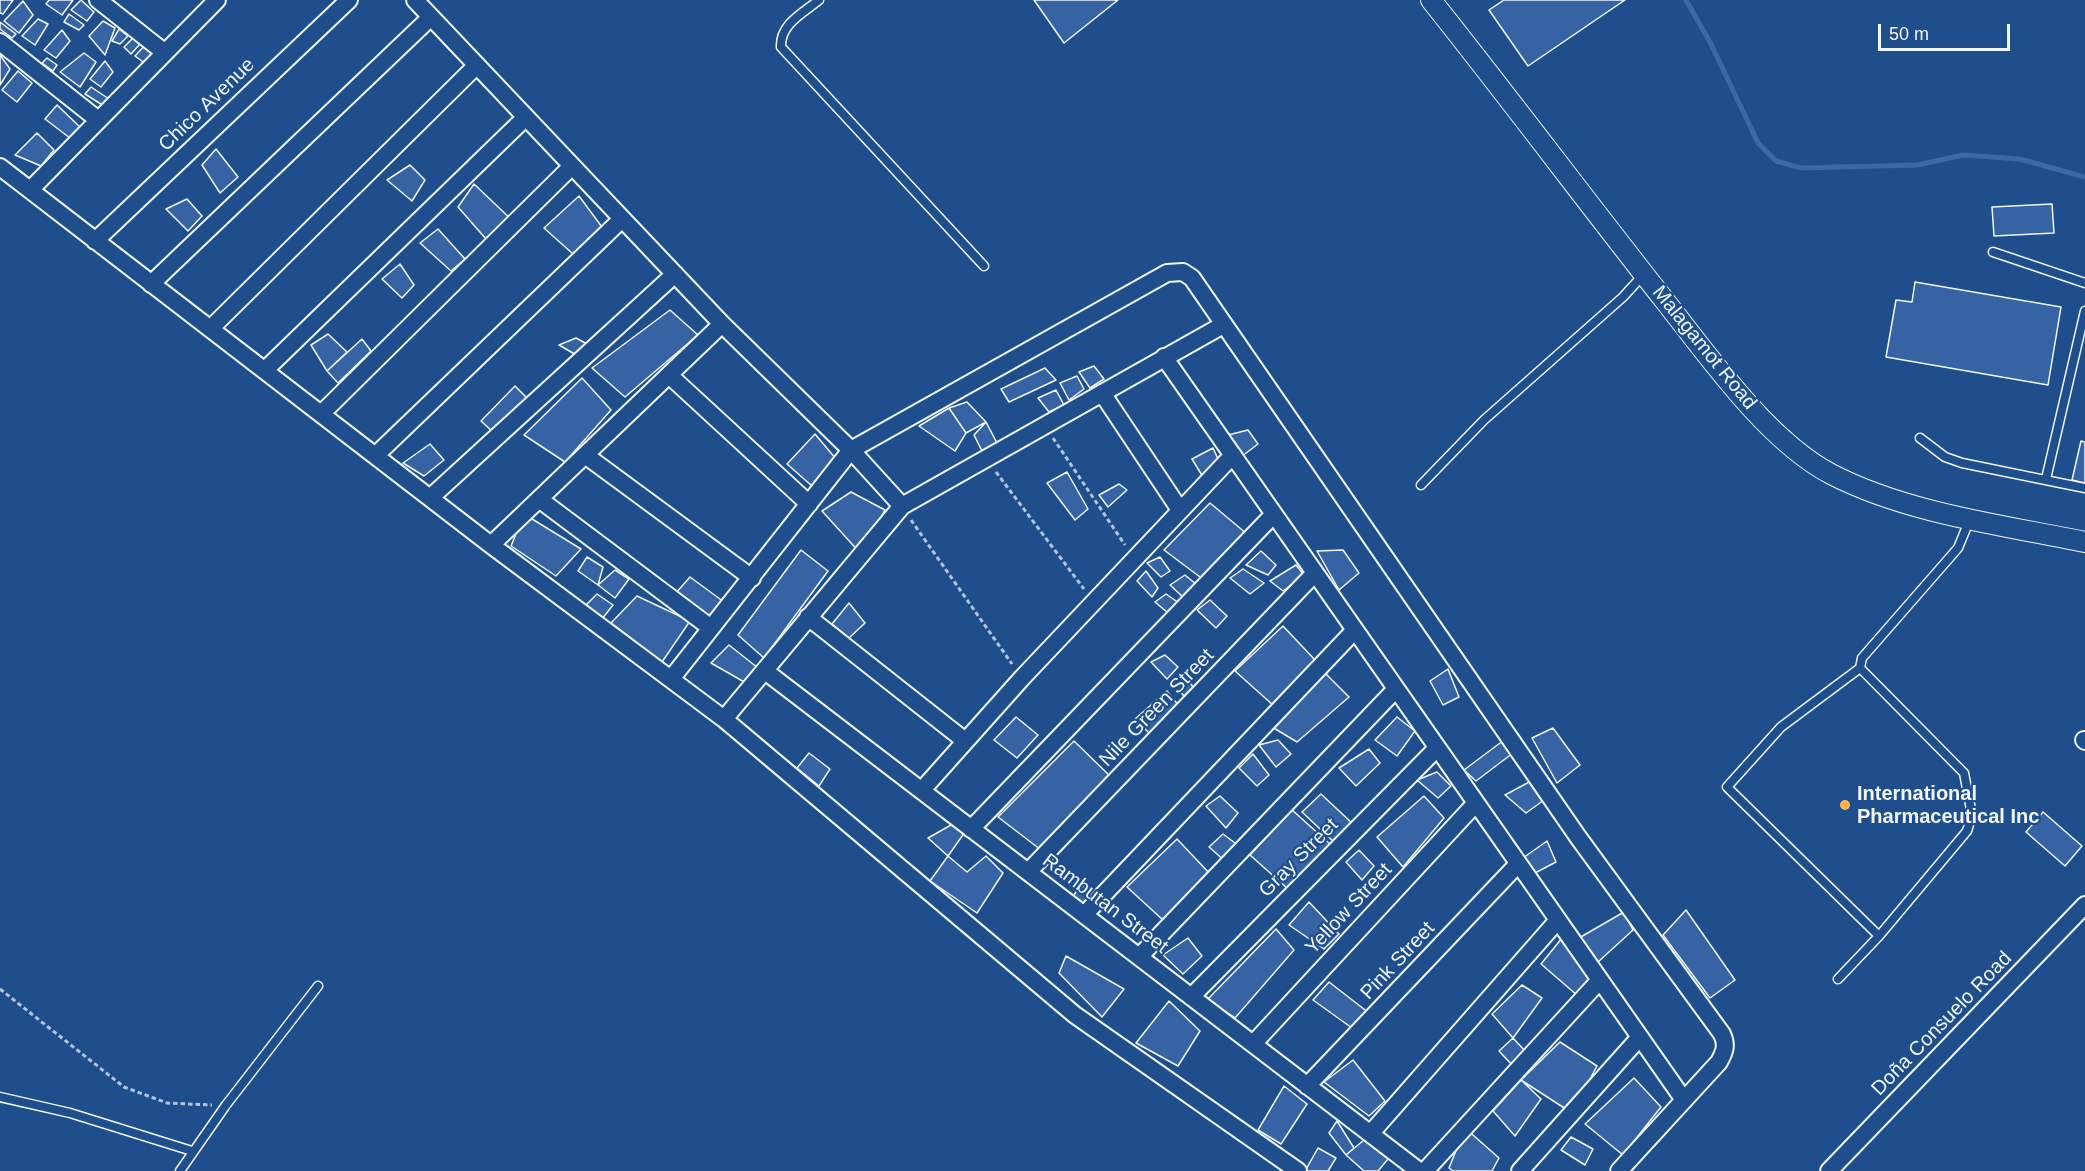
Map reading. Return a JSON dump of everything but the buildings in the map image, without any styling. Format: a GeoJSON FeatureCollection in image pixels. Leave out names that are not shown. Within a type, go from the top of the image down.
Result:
{"type":"FeatureCollection","features":[{"type":"Feature","properties":{"kind":"street"},"geometry":{"type":"LineString","coordinates":[[98,0],[164,52]]}},
{"type":"Feature","properties":{"kind":"street"},"geometry":{"type":"LineString","coordinates":[[30,190],[97,119],[217,0]]}},
{"type":"Feature","properties":{"kind":"street","name":"Chico Avenue"},"geometry":{"type":"LineString","coordinates":[[95,241],[349,0]]}},
{"type":"Feature","properties":{"kind":"street"},"geometry":{"type":"LineString","coordinates":[[415,0],[722,324],[850,450],[902,506]]}},
{"type":"Feature","properties":{"kind":"street","name":"Malagamot Road"},"geometry":{"type":"LineString","coordinates":[[1431,0],[1644,274],[1761,418],[1800,452],[1828,472],[1857,486],[1970,518],[2085,542]]}},
{"type":"Feature","properties":{"kind":"street"},"geometry":{"type":"LineString","coordinates":[[152,284],[431,17]]}},
{"type":"Feature","properties":{"kind":"street"},"geometry":{"type":"LineString","coordinates":[[0,42],[97,119]]}},
{"type":"Feature","properties":{"kind":"street"},"geometry":{"type":"LineString","coordinates":[[210,329],[477,65]]}},
{"type":"Feature","properties":{"kind":"street"},"geometry":{"type":"LineString","coordinates":[[265,370],[526,117]]}},
{"type":"Feature","properties":{"kind":"street"},"geometry":{"type":"LineString","coordinates":[[321,414],[572,166]]}},
{"type":"Feature","properties":{"kind":"street"},"geometry":{"type":"LineString","coordinates":[[0,167],[432,497],[491,545],[724,719],[1076,1015],[1298,1171]]}},
{"type":"Feature","properties":{"kind":"street"},"geometry":{"type":"LineString","coordinates":[[376,455],[622,219]]}},
{"type":"Feature","properties":{"kind":"street"},"geometry":{"type":"LineString","coordinates":[[671,679],[850,450],[1167,273],[1183,272],[1192,278],[1578,837],[1726,1042],[1725,1051],[1719,1062],[1619,1171]]}},
{"type":"Feature","properties":{"kind":"street"},"geometry":{"type":"LineString","coordinates":[[432,497],[675,274]]}},
{"type":"Feature","properties":{"kind":"street"},"geometry":{"type":"LineString","coordinates":[[491,545],[722,324]]}},
{"type":"Feature","properties":{"kind":"street"},"geometry":{"type":"LineString","coordinates":[[724,719],[902,506],[1223,325]]}},
{"type":"Feature","properties":{"kind":"street"},"geometry":{"type":"LineString","coordinates":[[1164,357],[1684,1100]]}},
{"type":"Feature","properties":{"kind":"street"},"geometry":{"type":"LineString","coordinates":[[669,375],[808,504]]}},
{"type":"Feature","properties":{"kind":"street"},"geometry":{"type":"LineString","coordinates":[[1102,393],[1180,510]]}},
{"type":"Feature","properties":{"kind":"street"},"geometry":{"type":"LineString","coordinates":[[585,455],[752,578]]}},
{"type":"Feature","properties":{"kind":"street"},"geometry":{"type":"LineString","coordinates":[[922,790],[964,740],[1233,455]]}},
{"type":"Feature","properties":{"kind":"street"},"geometry":{"type":"LineString","coordinates":[[539,499],[711,628]]}},
{"type":"Feature","properties":{"kind":"street"},"geometry":{"type":"LineString","coordinates":[[971,829],[1274,514]]}},
{"type":"Feature","properties":{"kind":"street","name":"Nile Green Street"},"geometry":{"type":"LineString","coordinates":[[1028,872],[1315,573]]}},
{"type":"Feature","properties":{"kind":"street"},"geometry":{"type":"LineString","coordinates":[[808,617],[964,740]]}},
{"type":"Feature","properties":{"kind":"street"},"geometry":{"type":"LineString","coordinates":[[1084,915],[1355,630]]}},
{"type":"Feature","properties":{"kind":"street","name":"Rambutan Street"},"geometry":{"type":"LineString","coordinates":[[765,671],[1419,1171]]}},
{"type":"Feature","properties":{"kind":"street"},"geometry":{"type":"LineString","coordinates":[[1139,957],[1396,689]]}},
{"type":"Feature","properties":{"kind":"street","name":"Gray Street"},"geometry":{"type":"LineString","coordinates":[[1191,997],[1437,748]]}},
{"type":"Feature","properties":{"kind":"street","name":"Yellow Street"},"geometry":{"type":"LineString","coordinates":[[1253,1044],[1476,803]]}},
{"type":"Feature","properties":{"kind":"street","name":"Pink Street"},"geometry":{"type":"LineString","coordinates":[[1307,1086],[1518,864]]}},
{"type":"Feature","properties":{"kind":"street","name":"Doña Consuelo Road"},"geometry":{"type":"LineString","coordinates":[[1829,1171],[2085,905]]}},
{"type":"Feature","properties":{"kind":"street"},"geometry":{"type":"LineString","coordinates":[[1371,1133],[1558,920]]}},
{"type":"Feature","properties":{"kind":"street"},"geometry":{"type":"LineString","coordinates":[[1425,1171],[1600,980]]}},
{"type":"Feature","properties":{"kind":"street"},"geometry":{"type":"LineString","coordinates":[[1520,1171],[1640,1037]]}},
{"type":"Feature","properties":{"kind":"lane"},"geometry":{"type":"LineString","coordinates":[[819,0],[788,25],[781,36],[781,47],[984,266]]}},
{"type":"Feature","properties":{"kind":"lane"},"geometry":{"type":"LineString","coordinates":[[1992,252],[2085,283]]}},
{"type":"Feature","properties":{"kind":"lane"},"geometry":{"type":"LineString","coordinates":[[1421,485],[1484,420],[1623,297],[1644,274]]}},
{"type":"Feature","properties":{"kind":"lane"},"geometry":{"type":"LineString","coordinates":[[2046,479],[2085,311]]}},
{"type":"Feature","properties":{"kind":"lane"},"geometry":{"type":"LineString","coordinates":[[1920,438],[1945,457],[1962,464],[2085,488]]}},
{"type":"Feature","properties":{"kind":"lane"},"geometry":{"type":"LineString","coordinates":[[1879,936],[1727,787],[1781,727],[1860,668],[1862,658],[1958,548],[1970,518]]}},
{"type":"Feature","properties":{"kind":"lane"},"geometry":{"type":"LineString","coordinates":[[1838,979],[1879,936],[1967,831],[1972,815],[1964,773],[1860,668]]}},
{"type":"Feature","properties":{"kind":"lane"},"geometry":{"type":"LineString","coordinates":[[180,1171],[225,1105],[318,986]]}},
{"type":"Feature","properties":{"kind":"lane"},"geometry":{"type":"LineString","coordinates":[[0,1097],[70,1113],[192,1151]]}},
{"type":"Feature","properties":{"kind":"path"},"geometry":{"type":"LineString","coordinates":[[1044,425],[1134,559]]}},
{"type":"Feature","properties":{"kind":"path"},"geometry":{"type":"LineString","coordinates":[[986,458],[1094,601]]}},
{"type":"Feature","properties":{"kind":"path"},"geometry":{"type":"LineString","coordinates":[[902,506],[1022,678]]}},
{"type":"Feature","properties":{"kind":"path"},"geometry":{"type":"LineString","coordinates":[[0,989],[124,1087],[167,1103],[225,1105]]}},
{"type":"Feature","properties":{"kind":"waterway"},"geometry":{"type":"LineString","coordinates":[[1686,0],[1711,44],[1758,143],[1776,161],[1801,168],[1918,165],[1963,155],[2020,159],[2085,177]]}},
{"type":"Feature","properties":{"kind":"place","name":"International Pharmaceutical Inc"},"geometry":{"type":"Point","coordinates":[1845,805]}}]}
